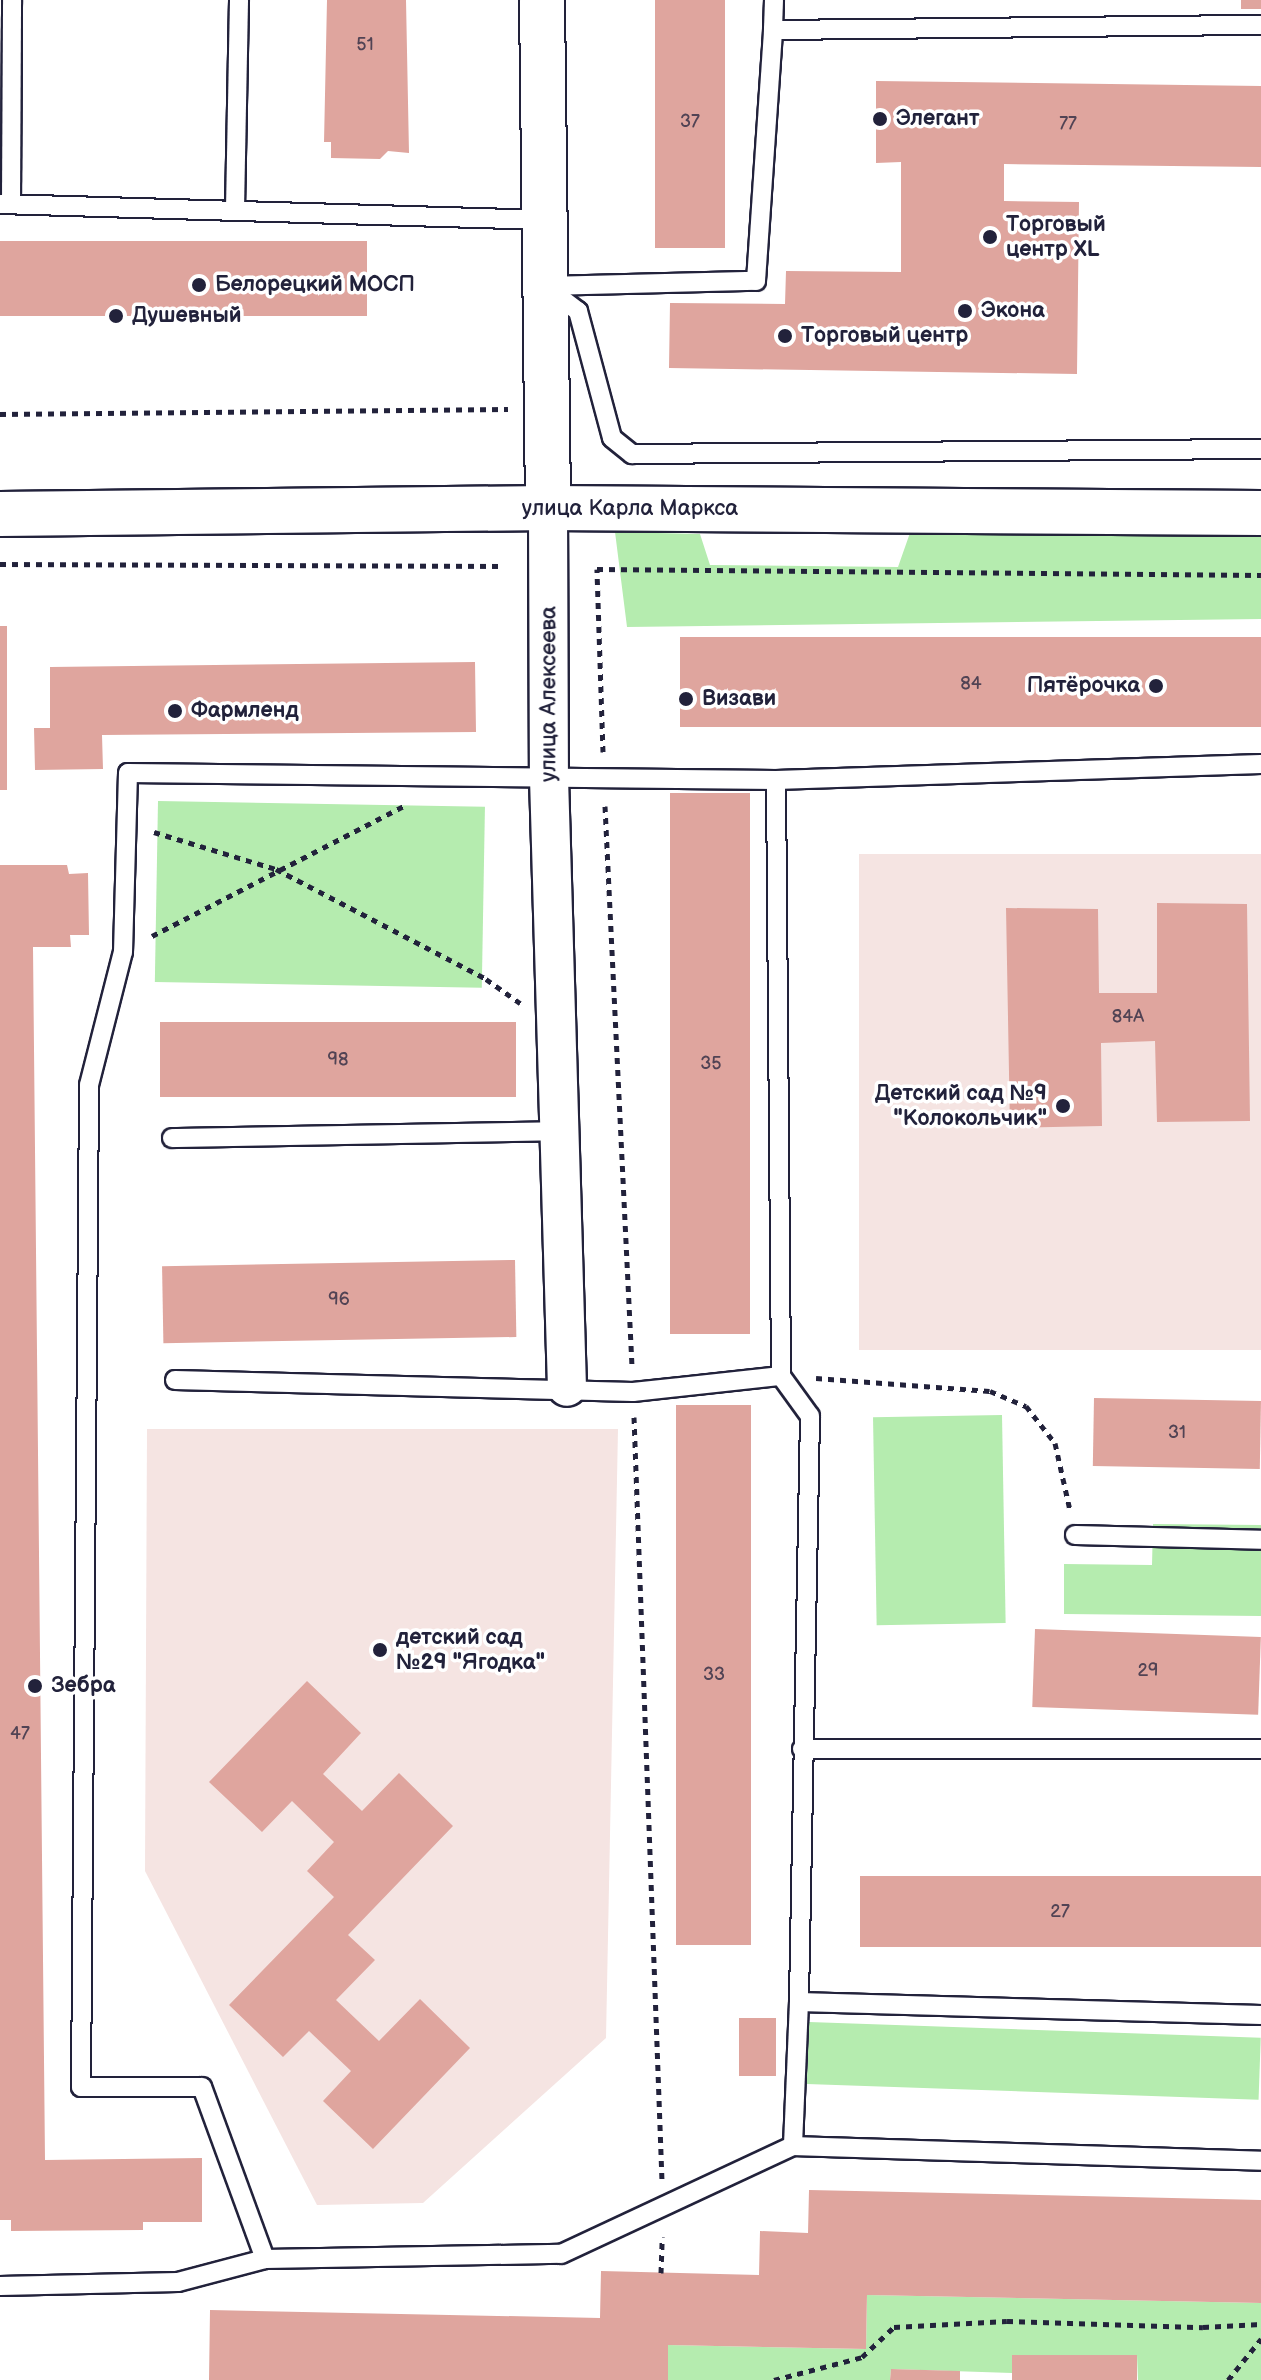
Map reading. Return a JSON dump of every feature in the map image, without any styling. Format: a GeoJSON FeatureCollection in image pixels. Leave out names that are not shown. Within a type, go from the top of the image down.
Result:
{"type":"FeatureCollection","features":[{"type":"Feature","properties":{"kind":"main road","name":"улица Алексеева"},"geometry":{"type":"LineString","coordinates":[[542,0],[548,508]]}},
{"type":"Feature","properties":{"kind":"main road","name":"улица Карла Маркса"},"geometry":{"type":"LineString","coordinates":[[0,514],[548,508],[1261,513]]}},
{"type":"Feature","properties":{"kind":"street","name":"улица Алексеева"},"geometry":{"type":"LineString","coordinates":[[548,508],[549,778],[567,1387]]}},
{"type":"Feature","properties":{"kind":"lane"},"geometry":{"type":"LineString","coordinates":[[12,0],[6,203],[544,220]]}},
{"type":"Feature","properties":{"kind":"lane"},"geometry":{"type":"LineString","coordinates":[[235,209],[239,0]]}},
{"type":"Feature","properties":{"kind":"lane"},"geometry":{"type":"LineString","coordinates":[[544,286],[756,281],[774,0]]}},
{"type":"Feature","properties":{"kind":"lane"},"geometry":{"type":"LineString","coordinates":[[773,30],[1261,25]]}},
{"type":"Feature","properties":{"kind":"lane"},"geometry":{"type":"LineString","coordinates":[[544,286],[578,311],[612,438],[632,454],[1261,449]]}},
{"type":"Feature","properties":{"kind":"lane"},"geometry":{"type":"LineString","coordinates":[[265,2259],[202,2087],[81,2087],[89,1085],[123,952],[128,773],[776,780],[1261,764]]}},
{"type":"Feature","properties":{"kind":"lane"},"geometry":{"type":"LineString","coordinates":[[776,780],[781,1376],[810,1416],[799,2002],[793,2146]]}},
{"type":"Feature","properties":{"kind":"lane"},"geometry":{"type":"LineString","coordinates":[[172,1138],[559,1131]]}},
{"type":"Feature","properties":{"kind":"lane"},"geometry":{"type":"LineString","coordinates":[[175,1380],[567,1387],[633,1392],[781,1376]]}},
{"type":"Feature","properties":{"kind":"lane"},"geometry":{"type":"LineString","coordinates":[[1075,1535],[1261,1540]]}},
{"type":"Feature","properties":{"kind":"lane"},"geometry":{"type":"LineString","coordinates":[[802,1749],[1261,1749]]}},
{"type":"Feature","properties":{"kind":"lane"},"geometry":{"type":"LineString","coordinates":[[799,2002],[1261,2015]]}},
{"type":"Feature","properties":{"kind":"lane"},"geometry":{"type":"LineString","coordinates":[[0,2286],[178,2282],[265,2259],[561,2254],[793,2146],[1261,2161]]}},
{"type":"Feature","properties":{"kind":"path"},"geometry":{"type":"LineString","coordinates":[[0,414],[521,409]]}},
{"type":"Feature","properties":{"kind":"path"},"geometry":{"type":"LineString","coordinates":[[0,564],[503,566]]}},
{"type":"Feature","properties":{"kind":"path"},"geometry":{"type":"LineString","coordinates":[[597,569],[1261,575]]}},
{"type":"Feature","properties":{"kind":"path"},"geometry":{"type":"LineString","coordinates":[[123,952],[276,869],[409,803]]}},
{"type":"Feature","properties":{"kind":"path"},"geometry":{"type":"LineString","coordinates":[[127,824],[276,869],[486,979],[556,1028]]}},
{"type":"Feature","properties":{"kind":"path"},"geometry":{"type":"LineString","coordinates":[[781,1376],[990,1391],[1026,1406],[1055,1443],[1075,1535]]}},
{"type":"Feature","properties":{"kind":"path"},"geometry":{"type":"LineString","coordinates":[[774,2380],[862,2357],[894,2327],[1007,2321],[1203,2327],[1261,2324]]}},
{"type":"Feature","properties":{"kind":"path"},"geometry":{"type":"LineString","coordinates":[[1228,2380],[1261,2339]]}},
{"type":"Feature","properties":{"kind":"shaded area","name":"Детский сад №9 \"Колокольчик\""},"geometry":{"type":"Polygon","coordinates":[[[859,854],[1261,854],[1261,1350],[859,1350],[859,854]]]}},
{"type":"Feature","properties":{"kind":"shaded area","name":"детский сад №29 \"Ягодка\""},"geometry":{"type":"Polygon","coordinates":[[[147,1429],[618,1429],[606,2038],[423,2203],[317,2205],[145,1871],[147,1429]]]}},
{"type":"Feature","properties":{"kind":"green space"},"geometry":{"type":"Polygon","coordinates":[[[911,530],[1261,536],[1261,619],[627,627],[615,532],[700,534],[710,565],[898,567],[911,530]]]}},
{"type":"Feature","properties":{"kind":"green space"},"geometry":{"type":"Polygon","coordinates":[[[158,801],[485,807],[482,988],[155,982],[158,801]]]}},
{"type":"Feature","properties":{"kind":"green space"},"geometry":{"type":"Polygon","coordinates":[[[1002,1415],[1006,1623],[877,1625],[873,1417],[1002,1415]]]}},
{"type":"Feature","properties":{"kind":"green space"},"geometry":{"type":"Polygon","coordinates":[[[1153,1524],[1261,1525],[1261,1616],[1064,1614],[1064,1564],[1152,1565],[1153,1524]]]}},
{"type":"Feature","properties":{"kind":"green space"},"geometry":{"type":"Polygon","coordinates":[[[809,2022],[1261,2038],[1259,2100],[807,2084],[809,2022]]]}},
{"type":"Feature","properties":{"kind":"green space"},"geometry":{"type":"Polygon","coordinates":[[[867,2295],[1261,2303],[1261,2380],[1138,2380],[1137,2355],[1012,2355],[1012,2373],[891,2369],[890,2380],[668,2380],[668,2345],[866,2349],[867,2295]]]}},
{"type":"Feature","properties":{"kind":"building"},"geometry":{"type":"Polygon","coordinates":[[[327,0],[406,0],[409,153],[388,151],[380,159],[331,158],[331,142],[324,142],[327,0]]]}},
{"type":"Feature","properties":{"kind":"building"},"geometry":{"type":"Polygon","coordinates":[[[655,0],[725,0],[725,248],[655,248],[655,0]]]}},
{"type":"Feature","properties":{"kind":"building"},"geometry":{"type":"Polygon","coordinates":[[[1241,0],[1261,0],[1261,9],[1241,9],[1241,0]]]}},
{"type":"Feature","properties":{"kind":"building"},"geometry":{"type":"Polygon","coordinates":[[[876,81],[1261,86],[1261,167],[1004,164],[1004,201],[1079,202],[1077,374],[669,368],[670,303],[785,304],[786,271],[901,272],[901,162],[876,163],[876,81]]]}},
{"type":"Feature","properties":{"kind":"building"},"geometry":{"type":"Polygon","coordinates":[[[0,241],[367,241],[367,316],[0,316],[0,241]]]}},
{"type":"Feature","properties":{"kind":"building"},"geometry":{"type":"Polygon","coordinates":[[[0,626],[7,626],[7,790],[0,790],[0,626]]]}},
{"type":"Feature","properties":{"kind":"building"},"geometry":{"type":"Polygon","coordinates":[[[680,637],[1261,637],[1261,727],[680,727],[680,637]]]}},
{"type":"Feature","properties":{"kind":"building"},"geometry":{"type":"Polygon","coordinates":[[[475,662],[476,732],[102,735],[103,769],[35,770],[34,728],[50,728],[50,667],[475,662]]]}},
{"type":"Feature","properties":{"kind":"building"},"geometry":{"type":"Polygon","coordinates":[[[670,793],[750,793],[750,1334],[670,1334],[670,793]]]}},
{"type":"Feature","properties":{"kind":"building"},"geometry":{"type":"Polygon","coordinates":[[[0,865],[67,865],[69,874],[88,873],[89,935],[70,935],[71,947],[33,947],[45,2160],[202,2158],[202,2222],[143,2222],[143,2230],[11,2231],[11,2220],[0,2220],[0,865]]]}},
{"type":"Feature","properties":{"kind":"building"},"geometry":{"type":"Polygon","coordinates":[[[1157,903],[1247,904],[1250,1121],[1157,1122],[1155,1041],[1101,1043],[1102,1126],[1010,1128],[1006,908],[1098,909],[1099,993],[1157,993],[1157,903]]]}},
{"type":"Feature","properties":{"kind":"building"},"geometry":{"type":"Polygon","coordinates":[[[160,1022],[516,1022],[516,1097],[160,1097],[160,1022]]]}},
{"type":"Feature","properties":{"kind":"building"},"geometry":{"type":"Polygon","coordinates":[[[515,1260],[516,1337],[163,1343],[162,1266],[515,1260]]]}},
{"type":"Feature","properties":{"kind":"building"},"geometry":{"type":"Polygon","coordinates":[[[1094,1398],[1261,1401],[1260,1469],[1093,1466],[1094,1398]]]}},
{"type":"Feature","properties":{"kind":"building"},"geometry":{"type":"Polygon","coordinates":[[[676,1405],[751,1405],[751,1945],[676,1945],[676,1405]]]}},
{"type":"Feature","properties":{"kind":"building"},"geometry":{"type":"Polygon","coordinates":[[[1035,1629],[1261,1637],[1258,1715],[1032,1707],[1035,1629]]]}},
{"type":"Feature","properties":{"kind":"building"},"geometry":{"type":"Polygon","coordinates":[[[307,1681],[361,1733],[323,1774],[362,1811],[399,1773],[453,1826],[348,1935],[375,1960],[336,2000],[379,2041],[420,1999],[470,2048],[373,2149],[323,2101],[351,2071],[309,2031],[283,2057],[229,2005],[334,1897],[307,1871],[334,1842],[292,1801],[262,1832],[209,1782],[307,1681]]]}},
{"type":"Feature","properties":{"kind":"building"},"geometry":{"type":"Polygon","coordinates":[[[860,1876],[1261,1876],[1261,1947],[860,1947],[860,1876]]]}},
{"type":"Feature","properties":{"kind":"building"},"geometry":{"type":"Polygon","coordinates":[[[739,2018],[776,2018],[776,2076],[739,2076],[739,2018]]]}},
{"type":"Feature","properties":{"kind":"building"},"geometry":{"type":"Polygon","coordinates":[[[809,2190],[1261,2200],[1261,2303],[867,2295],[866,2349],[668,2345],[668,2380],[209,2380],[210,2310],[600,2318],[601,2271],[759,2275],[760,2231],[808,2233],[809,2190]]]}},
{"type":"Feature","properties":{"kind":"building"},"geometry":{"type":"Polygon","coordinates":[[[1012,2355],[1137,2355],[1137,2380],[1012,2380],[1012,2355]]]}},
{"type":"Feature","properties":{"kind":"building"},"geometry":{"type":"Polygon","coordinates":[[[891,2369],[960,2371],[960,2380],[890,2380],[891,2369]]]}},
{"type":"Feature","properties":{"kind":"place","name":"Элегант"},"geometry":{"type":"Point","coordinates":[880,119]}},
{"type":"Feature","properties":{"kind":"place","name":"Торговый центр XL"},"geometry":{"type":"Point","coordinates":[990,237]}},
{"type":"Feature","properties":{"kind":"place","name":"Белорецкий МОСП"},"geometry":{"type":"Point","coordinates":[199,285]}},
{"type":"Feature","properties":{"kind":"place","name":"Экона"},"geometry":{"type":"Point","coordinates":[965,311]}},
{"type":"Feature","properties":{"kind":"place","name":"Душевный"},"geometry":{"type":"Point","coordinates":[116,316]}},
{"type":"Feature","properties":{"kind":"place","name":"Торговый центр"},"geometry":{"type":"Point","coordinates":[785,336]}},
{"type":"Feature","properties":{"kind":"place","name":"Пятёрочка"},"geometry":{"type":"Point","coordinates":[1156,686]}},
{"type":"Feature","properties":{"kind":"place","name":"Визави"},"geometry":{"type":"Point","coordinates":[686,699]}},
{"type":"Feature","properties":{"kind":"place","name":"Фармленд"},"geometry":{"type":"Point","coordinates":[175,711]}},
{"type":"Feature","properties":{"kind":"place","name":"Детский сад №9 \"Колокольчик\""},"geometry":{"type":"Point","coordinates":[1063,1106]}},
{"type":"Feature","properties":{"kind":"place","name":"детский сад №29 \"Ягодка\""},"geometry":{"type":"Point","coordinates":[380,1650]}},
{"type":"Feature","properties":{"kind":"place","name":"Зебра"},"geometry":{"type":"Point","coordinates":[35,1686]}}]}
